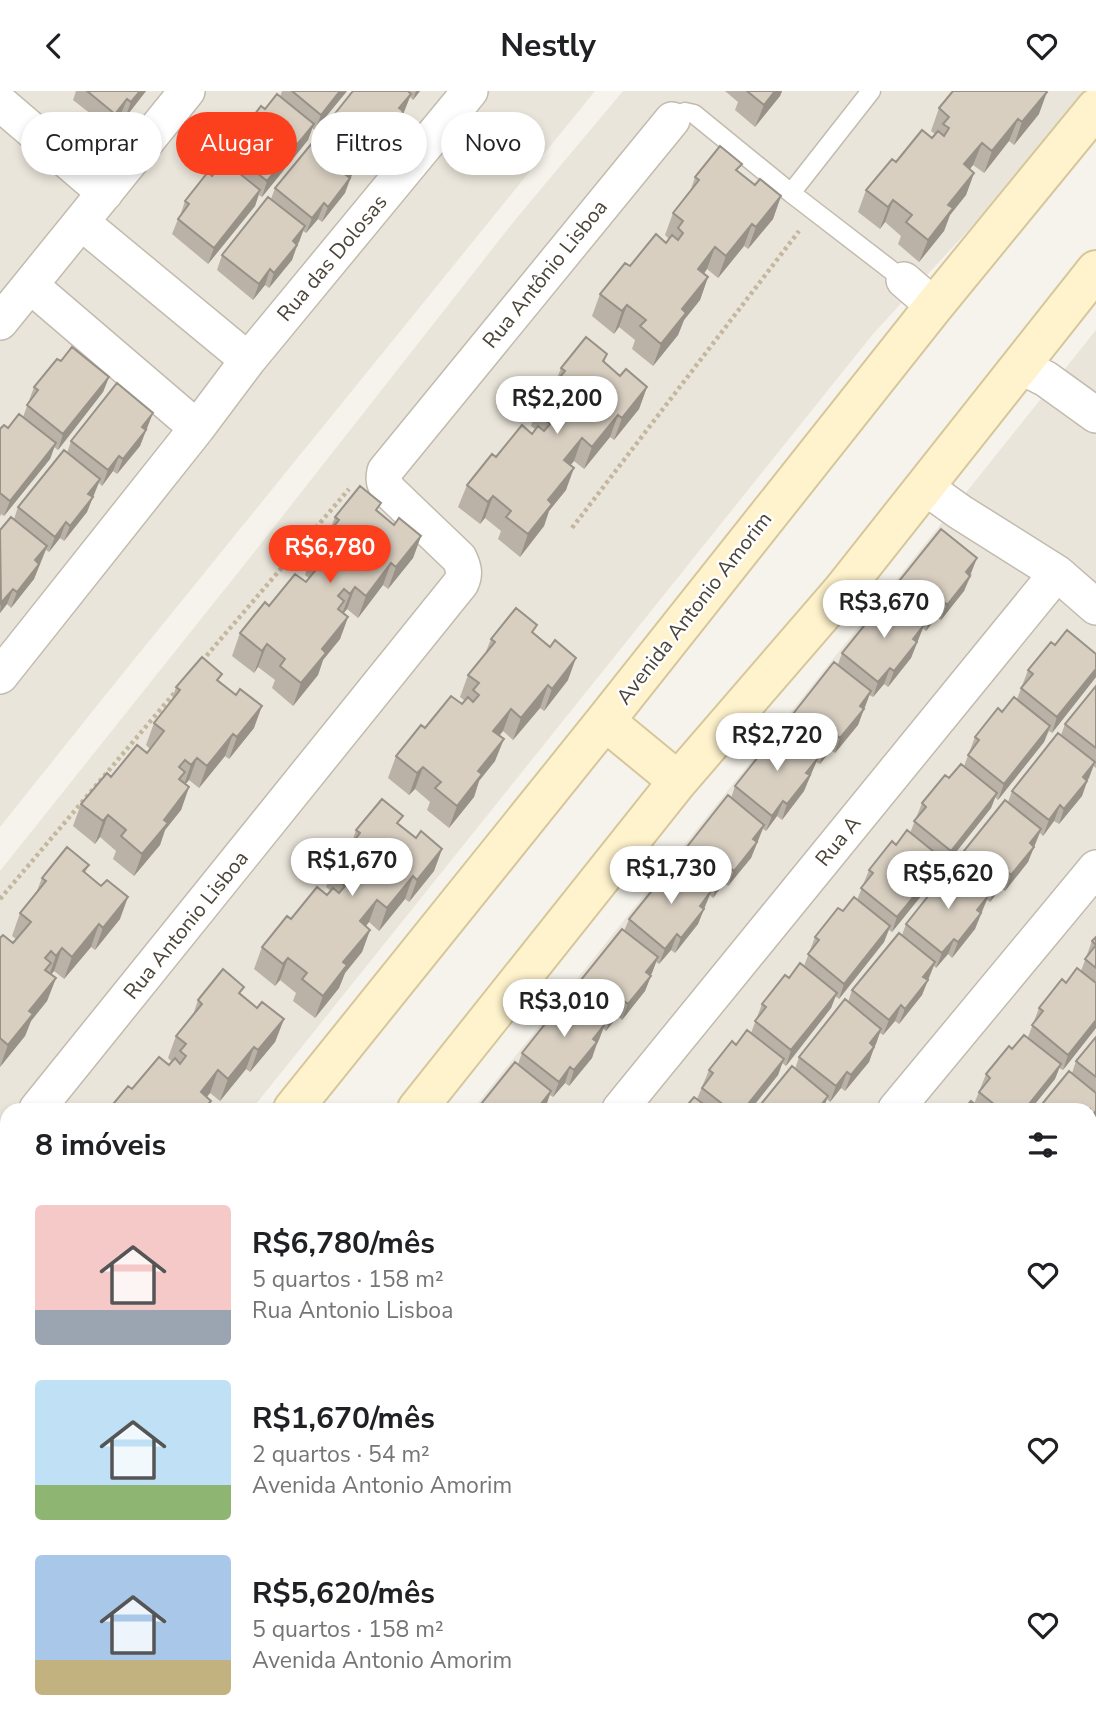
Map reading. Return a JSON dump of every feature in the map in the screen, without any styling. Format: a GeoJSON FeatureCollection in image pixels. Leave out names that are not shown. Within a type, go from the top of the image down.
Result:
{"type":"FeatureCollection","features":[{"type":"Feature","properties":{"kind":"street"},"geometry":{"type":"LineString","coordinates":[[0,322],[187,91]]}},
{"type":"Feature","properties":{"kind":"street","name":"Rua das Dolosas"},"geometry":{"type":"LineString","coordinates":[[0,676],[248,361],[470,91]]}},
{"type":"Feature","properties":{"kind":"street"},"geometry":{"type":"LineString","coordinates":[[0,103],[105,193]]}},
{"type":"Feature","properties":{"kind":"street","name":"Avenida Antonio Amorim"},"geometry":{"type":"LineString","coordinates":[[298,1103],[934,306],[1096,108]]}},
{"type":"Feature","properties":{"kind":"street","name":"Rua Antônio Lisboa"},"geometry":{"type":"LineString","coordinates":[[385,471],[672,120]]}},
{"type":"Feature","properties":{"kind":"street"},"geometry":{"type":"LineString","coordinates":[[81,222],[248,361]]}},
{"type":"Feature","properties":{"kind":"street"},"geometry":{"type":"LineString","coordinates":[[422,1103],[678,781],[842,591],[1096,270]]}},
{"type":"Feature","properties":{"kind":"street"},"geometry":{"type":"LineString","coordinates":[[904,279],[934,306]]}},
{"type":"Feature","properties":{"kind":"street"},"geometry":{"type":"LineString","coordinates":[[30,285],[197,428]]}},
{"type":"Feature","properties":{"kind":"street"},"geometry":{"type":"LineString","coordinates":[[1020,366],[1046,379],[1096,415]]}},
{"type":"Feature","properties":{"kind":"street","name":"Rua Antonio Lisboa"},"geometry":{"type":"LineString","coordinates":[[42,1103],[461,583],[464,566],[459,558],[390,492],[383,477],[385,471]]}},
{"type":"Feature","properties":{"kind":"street"},"geometry":{"type":"LineString","coordinates":[[925,487],[1056,573],[1096,607]]}},
{"type":"Feature","properties":{"kind":"street","name":"Rua A"},"geometry":{"type":"LineString","coordinates":[[625,1103],[1056,573]]}},
{"type":"Feature","properties":{"kind":"street"},"geometry":{"type":"LineString","coordinates":[[605,721],[678,781]]}},
{"type":"Feature","properties":{"kind":"street"},"geometry":{"type":"LineString","coordinates":[[901,1103],[1096,867]]}},
{"type":"Feature","properties":{"kind":"lane"},"geometry":{"type":"LineString","coordinates":[[791,193],[871,91]]}},
{"type":"Feature","properties":{"kind":"lane","name":"Rua Antônio Lisboa"},"geometry":{"type":"LineString","coordinates":[[672,120],[685,112],[694,114],[791,193],[904,279]]}},
{"type":"Feature","properties":{"kind":"path"},"geometry":{"type":"LineString","coordinates":[[572,528],[815,211]]}},
{"type":"Feature","properties":{"kind":"path"},"geometry":{"type":"LineString","coordinates":[[199,665],[352,485],[385,471]]}},
{"type":"Feature","properties":{"kind":"path"},"geometry":{"type":"LineString","coordinates":[[0,899],[181,686]]}},
{"type":"Feature","properties":{"kind":"shaded area"},"geometry":{"type":"Polygon","coordinates":[[[0,91],[595,91],[545,153],[545,112],[441,112],[441,175],[527,175],[0,827],[0,91]]]}},
{"type":"Feature","properties":{"kind":"shaded area"},"geometry":{"type":"Polygon","coordinates":[[[623,91],[1096,91],[873,334],[257,1103],[0,1103],[0,871],[515,220],[623,91]]]}},
{"type":"Feature","properties":{"kind":"shaded area"},"geometry":{"type":"Polygon","coordinates":[[[1096,330],[1096,1103],[478,1103],[1096,330]]]}},
{"type":"Feature","properties":{"kind":"building"},"geometry":{"type":"Polygon","coordinates":[[[87,91],[140,91],[131,102],[127,99],[117,112],[113,112],[87,91]]]}},
{"type":"Feature","properties":{"kind":"building"},"geometry":{"type":"Polygon","coordinates":[[[292,91],[340,91],[323,112],[317,112],[292,91]]]}},
{"type":"Feature","properties":{"kind":"building"},"geometry":{"type":"Polygon","coordinates":[[[353,91],[408,91],[411,94],[399,108],[402,112],[336,112],[353,91]]]}},
{"type":"Feature","properties":{"kind":"building"},"geometry":{"type":"Polygon","coordinates":[[[747,91],[775,91],[764,105],[747,91]]]}},
{"type":"Feature","properties":{"kind":"building"},"geometry":{"type":"Polygon","coordinates":[[[953,91],[1047,92],[1022,122],[1018,119],[992,151],[982,143],[964,164],[974,173],[948,205],[953,208],[928,240],[906,222],[912,215],[893,200],[888,207],[866,190],[892,159],[896,162],[922,130],[932,138],[938,131],[944,136],[949,128],[943,124],[949,117],[939,108],[953,91]]]}},
{"type":"Feature","properties":{"kind":"building"},"geometry":{"type":"Polygon","coordinates":[[[277,94],[311,122],[311,128],[297,145],[297,112],[256,112],[261,106],[265,109],[277,94]]]}},
{"type":"Feature","properties":{"kind":"building"},"geometry":{"type":"Polygon","coordinates":[[[311,144],[311,175],[346,175],[350,178],[328,207],[324,203],[312,218],[275,188],[286,175],[297,175],[297,161],[311,144]]]}},
{"type":"Feature","properties":{"kind":"building"},"geometry":{"type":"Polygon","coordinates":[[[720,146],[742,164],[736,170],[755,185],[760,179],[781,196],[756,227],[752,224],[726,256],[715,247],[698,269],[708,277],[682,309],[686,313],[661,344],[640,326],[646,320],[627,305],[622,311],[600,294],[625,263],[630,266],[656,234],[666,243],[672,235],[678,240],[683,233],[678,228],[683,221],[673,213],[699,180],[695,177],[720,146]]]}},
{"type":"Feature","properties":{"kind":"building"},"geometry":{"type":"Polygon","coordinates":[[[206,175],[241,175],[260,190],[214,248],[178,219],[189,204],[185,201],[206,175]]]}},
{"type":"Feature","properties":{"kind":"building"},"geometry":{"type":"Polygon","coordinates":[[[260,175],[272,175],[267,181],[260,175]]]}},
{"type":"Feature","properties":{"kind":"building"},"geometry":{"type":"Polygon","coordinates":[[[268,197],[305,226],[293,241],[297,245],[274,273],[270,269],[259,284],[222,255],[268,197]]]}},
{"type":"Feature","properties":{"kind":"building"},"geometry":{"type":"Polygon","coordinates":[[[586,337],[607,354],[603,361],[620,376],[626,369],[647,387],[622,418],[618,415],[592,447],[582,438],[564,460],[574,468],[548,500],[552,504],[528,534],[506,517],[511,511],[493,496],[488,502],[467,485],[492,454],[496,457],[522,425],[532,434],[538,426],[544,431],[550,424],[544,419],[549,412],[539,403],[565,371],[561,368],[586,337]]]}},
{"type":"Feature","properties":{"kind":"building"},"geometry":{"type":"Polygon","coordinates":[[[72,347],[109,377],[63,434],[27,405],[38,390],[34,387],[57,359],[61,361],[72,347]]]}},
{"type":"Feature","properties":{"kind":"building"},"geometry":{"type":"Polygon","coordinates":[[[117,383],[153,413],[142,427],[146,430],[123,459],[119,456],[108,470],[71,441],[117,383]]]}},
{"type":"Feature","properties":{"kind":"building"},"geometry":{"type":"Polygon","coordinates":[[[19,414],[56,443],[10,501],[0,493],[0,429],[4,425],[8,428],[19,414]]]}},
{"type":"Feature","properties":{"kind":"building"},"geometry":{"type":"Polygon","coordinates":[[[64,450],[100,479],[88,494],[93,497],[70,526],[66,522],[55,537],[18,507],[64,450]]]}},
{"type":"Feature","properties":{"kind":"building"},"geometry":{"type":"Polygon","coordinates":[[[360,486],[381,503],[376,510],[394,525],[399,518],[421,536],[396,567],[391,563],[366,596],[355,587],[350,594],[344,589],[338,596],[344,601],[338,609],[348,617],[322,649],[326,653],[301,683],[280,666],[285,659],[267,644],[262,651],[240,633],[265,602],[269,606],[295,574],[306,582],[323,561],[313,552],[339,520],[335,517],[360,486]]]}},
{"type":"Feature","properties":{"kind":"building"},"geometry":{"type":"Polygon","coordinates":[[[11,517],[47,546],[35,560],[39,564],[17,592],[13,589],[1,603],[0,530],[11,517]]]}},
{"type":"Feature","properties":{"kind":"building"},"geometry":{"type":"Polygon","coordinates":[[[941,529],[977,558],[966,572],[970,576],[947,605],[943,601],[931,615],[895,586],[941,529]]]}},
{"type":"Feature","properties":{"kind":"building"},"geometry":{"type":"Polygon","coordinates":[[[888,596],[924,625],[913,639],[917,642],[894,671],[890,668],[878,682],[842,653],[888,596]]]}},
{"type":"Feature","properties":{"kind":"building"},"geometry":{"type":"Polygon","coordinates":[[[516,608],[537,625],[532,632],[550,647],[555,640],[576,658],[552,689],[548,685],[521,718],[511,709],[493,731],[504,739],[478,771],[482,774],[457,806],[435,788],[441,782],[423,767],[417,773],[396,756],[421,725],[425,728],[451,696],[462,704],[468,697],[473,702],[479,695],[473,690],[479,683],[468,675],[495,642],[491,639],[516,608]]]}},
{"type":"Feature","properties":{"kind":"building"},"geometry":{"type":"Polygon","coordinates":[[[1067,630],[1096,654],[1096,669],[1057,717],[1021,688],[1033,674],[1028,670],[1051,642],[1055,645],[1067,630]]]}},
{"type":"Feature","properties":{"kind":"building"},"geometry":{"type":"Polygon","coordinates":[[[202,657],[222,674],[217,680],[236,695],[240,689],[262,706],[237,737],[233,734],[207,766],[197,758],[191,765],[185,760],[179,767],[185,772],[179,779],[189,787],[164,820],[168,823],[142,854],[121,836],[126,830],[108,815],[103,821],[81,804],[107,773],[111,777],[137,745],[147,753],[164,731],[154,723],[180,690],[176,687],[202,657]]]}},
{"type":"Feature","properties":{"kind":"building"},"geometry":{"type":"Polygon","coordinates":[[[834,662],[871,691],[860,706],[864,709],[840,738],[836,735],[825,749],[789,719],[834,662]]]}},
{"type":"Feature","properties":{"kind":"building"},"geometry":{"type":"Polygon","coordinates":[[[1096,686],[1096,748],[1065,724],[1096,686]]]}},
{"type":"Feature","properties":{"kind":"building"},"geometry":{"type":"Polygon","coordinates":[[[1014,697],[1050,726],[1004,784],[968,755],[979,740],[975,737],[998,708],[1002,712],[1014,697]]]}},
{"type":"Feature","properties":{"kind":"building"},"geometry":{"type":"Polygon","coordinates":[[[781,728],[818,758],[806,773],[810,775],[787,804],[783,801],[772,816],[735,786],[781,728]]]}},
{"type":"Feature","properties":{"kind":"building"},"geometry":{"type":"Polygon","coordinates":[[[1058,733],[1095,762],[1083,777],[1087,781],[1064,809],[1060,805],[1049,820],[1012,791],[1058,733]]]}},
{"type":"Feature","properties":{"kind":"building"},"geometry":{"type":"Polygon","coordinates":[[[961,764],[997,793],[951,851],[914,821],[926,807],[922,803],[945,775],[949,778],[961,764]]]}},
{"type":"Feature","properties":{"kind":"building"},"geometry":{"type":"Polygon","coordinates":[[[728,795],[764,825],[753,839],[757,842],[734,871],[730,868],[718,882],[682,853],[728,795]]]}},
{"type":"Feature","properties":{"kind":"building"},"geometry":{"type":"Polygon","coordinates":[[[382,799],[403,816],[397,823],[416,838],[421,831],[442,849],[417,880],[413,876],[387,908],[377,900],[360,921],[370,930],[343,962],[347,965],[323,996],[302,979],[307,973],[288,958],[283,964],[262,947],[287,916],[291,919],[317,887],[327,895],[333,888],[339,893],[345,886],[339,881],[345,874],[335,865],[360,833],[356,830],[382,799]]]}},
{"type":"Feature","properties":{"kind":"building"},"geometry":{"type":"Polygon","coordinates":[[[1005,800],[1041,829],[1030,843],[1034,847],[1011,875],[1007,872],[995,887],[959,857],[1005,800]]]}},
{"type":"Feature","properties":{"kind":"building"},"geometry":{"type":"Polygon","coordinates":[[[907,830],[944,860],[897,917],[861,888],[873,873],[869,870],[892,841],[896,845],[907,830]]]}},
{"type":"Feature","properties":{"kind":"building"},"geometry":{"type":"Polygon","coordinates":[[[67,847],[89,865],[83,871],[101,886],[107,880],[128,897],[103,928],[99,924],[72,957],[62,948],[56,956],[51,951],[45,958],[51,963],[45,970],[56,978],[29,1011],[33,1014],[8,1045],[0,1038],[0,938],[3,935],[13,943],[31,922],[20,913],[46,881],[42,878],[67,847]]]}},
{"type":"Feature","properties":{"kind":"building"},"geometry":{"type":"Polygon","coordinates":[[[675,862],[711,891],[700,906],[704,909],[681,938],[677,934],[665,949],[629,919],[675,862]]]}},
{"type":"Feature","properties":{"kind":"building"},"geometry":{"type":"Polygon","coordinates":[[[952,866],[988,896],[977,910],[981,913],[958,942],[954,939],[942,953],[906,924],[952,866]]]}},
{"type":"Feature","properties":{"kind":"building"},"geometry":{"type":"Polygon","coordinates":[[[854,897],[890,926],[844,984],[808,954],[819,940],[815,937],[838,908],[843,911],[854,897]]]}},
{"type":"Feature","properties":{"kind":"building"},"geometry":{"type":"Polygon","coordinates":[[[622,929],[658,957],[646,972],[651,976],[628,1004],[624,1001],[612,1015],[576,986],[622,929]]]}},
{"type":"Feature","properties":{"kind":"building"},"geometry":{"type":"Polygon","coordinates":[[[899,933],[935,962],[923,977],[928,980],[905,1009],[901,1005],[889,1020],[852,990],[899,933]]]}},
{"type":"Feature","properties":{"kind":"building"},"geometry":{"type":"Polygon","coordinates":[[[1096,945],[1096,968],[1085,959],[1096,945]]]}},
{"type":"Feature","properties":{"kind":"building"},"geometry":{"type":"Polygon","coordinates":[[[800,963],[837,993],[791,1050],[755,1021],[766,1007],[762,1004],[785,975],[789,978],[800,963]]]}},
{"type":"Feature","properties":{"kind":"building"},"geometry":{"type":"Polygon","coordinates":[[[1077,968],[1096,983],[1096,1020],[1068,1055],[1032,1025],[1043,1011],[1039,1008],[1062,979],[1066,983],[1077,968]]]}},
{"type":"Feature","properties":{"kind":"building"},"geometry":{"type":"Polygon","coordinates":[[[223,969],[244,987],[239,993],[257,1008],[262,1002],[284,1019],[258,1050],[254,1047],[228,1079],[218,1070],[201,1092],[211,1101],[209,1103],[114,1103],[128,1086],[132,1089],[159,1057],[169,1065],[175,1058],[180,1064],[186,1056],[180,1051],[186,1044],[176,1036],[202,1004],[198,1000],[223,969]]]}},
{"type":"Feature","properties":{"kind":"building"},"geometry":{"type":"Polygon","coordinates":[[[568,995],[605,1024],[593,1039],[597,1042],[574,1070],[570,1067],[559,1082],[522,1053],[568,995]]]}},
{"type":"Feature","properties":{"kind":"building"},"geometry":{"type":"Polygon","coordinates":[[[845,999],[881,1029],[870,1043],[874,1047],[851,1075],[847,1072],[836,1086],[799,1057],[845,999]]]}},
{"type":"Feature","properties":{"kind":"building"},"geometry":{"type":"Polygon","coordinates":[[[747,1030],[784,1059],[749,1103],[721,1103],[702,1088],[713,1073],[709,1070],[732,1041],[736,1045],[747,1030]]]}},
{"type":"Feature","properties":{"kind":"building"},"geometry":{"type":"Polygon","coordinates":[[[1024,1035],[1061,1064],[1030,1103],[993,1103],[979,1092],[990,1078],[986,1074],[1009,1046],[1012,1049],[1024,1035]]]}},
{"type":"Feature","properties":{"kind":"building"},"geometry":{"type":"Polygon","coordinates":[[[1096,1037],[1096,1077],[1076,1061],[1096,1037]]]}},
{"type":"Feature","properties":{"kind":"building"},"geometry":{"type":"Polygon","coordinates":[[[515,1062],[551,1091],[542,1103],[482,1103],[515,1062]]]}},
{"type":"Feature","properties":{"kind":"building"},"geometry":{"type":"Polygon","coordinates":[[[792,1066],[828,1096],[823,1103],[762,1103],[792,1066]]]}},
{"type":"Feature","properties":{"kind":"building"},"geometry":{"type":"Polygon","coordinates":[[[1069,1071],[1096,1093],[1096,1103],[1043,1103],[1069,1071]]]}},
{"type":"Feature","properties":{"kind":"building"},"geometry":{"type":"Polygon","coordinates":[[[694,1097],[702,1103],[689,1103],[694,1097]]]}}]}
